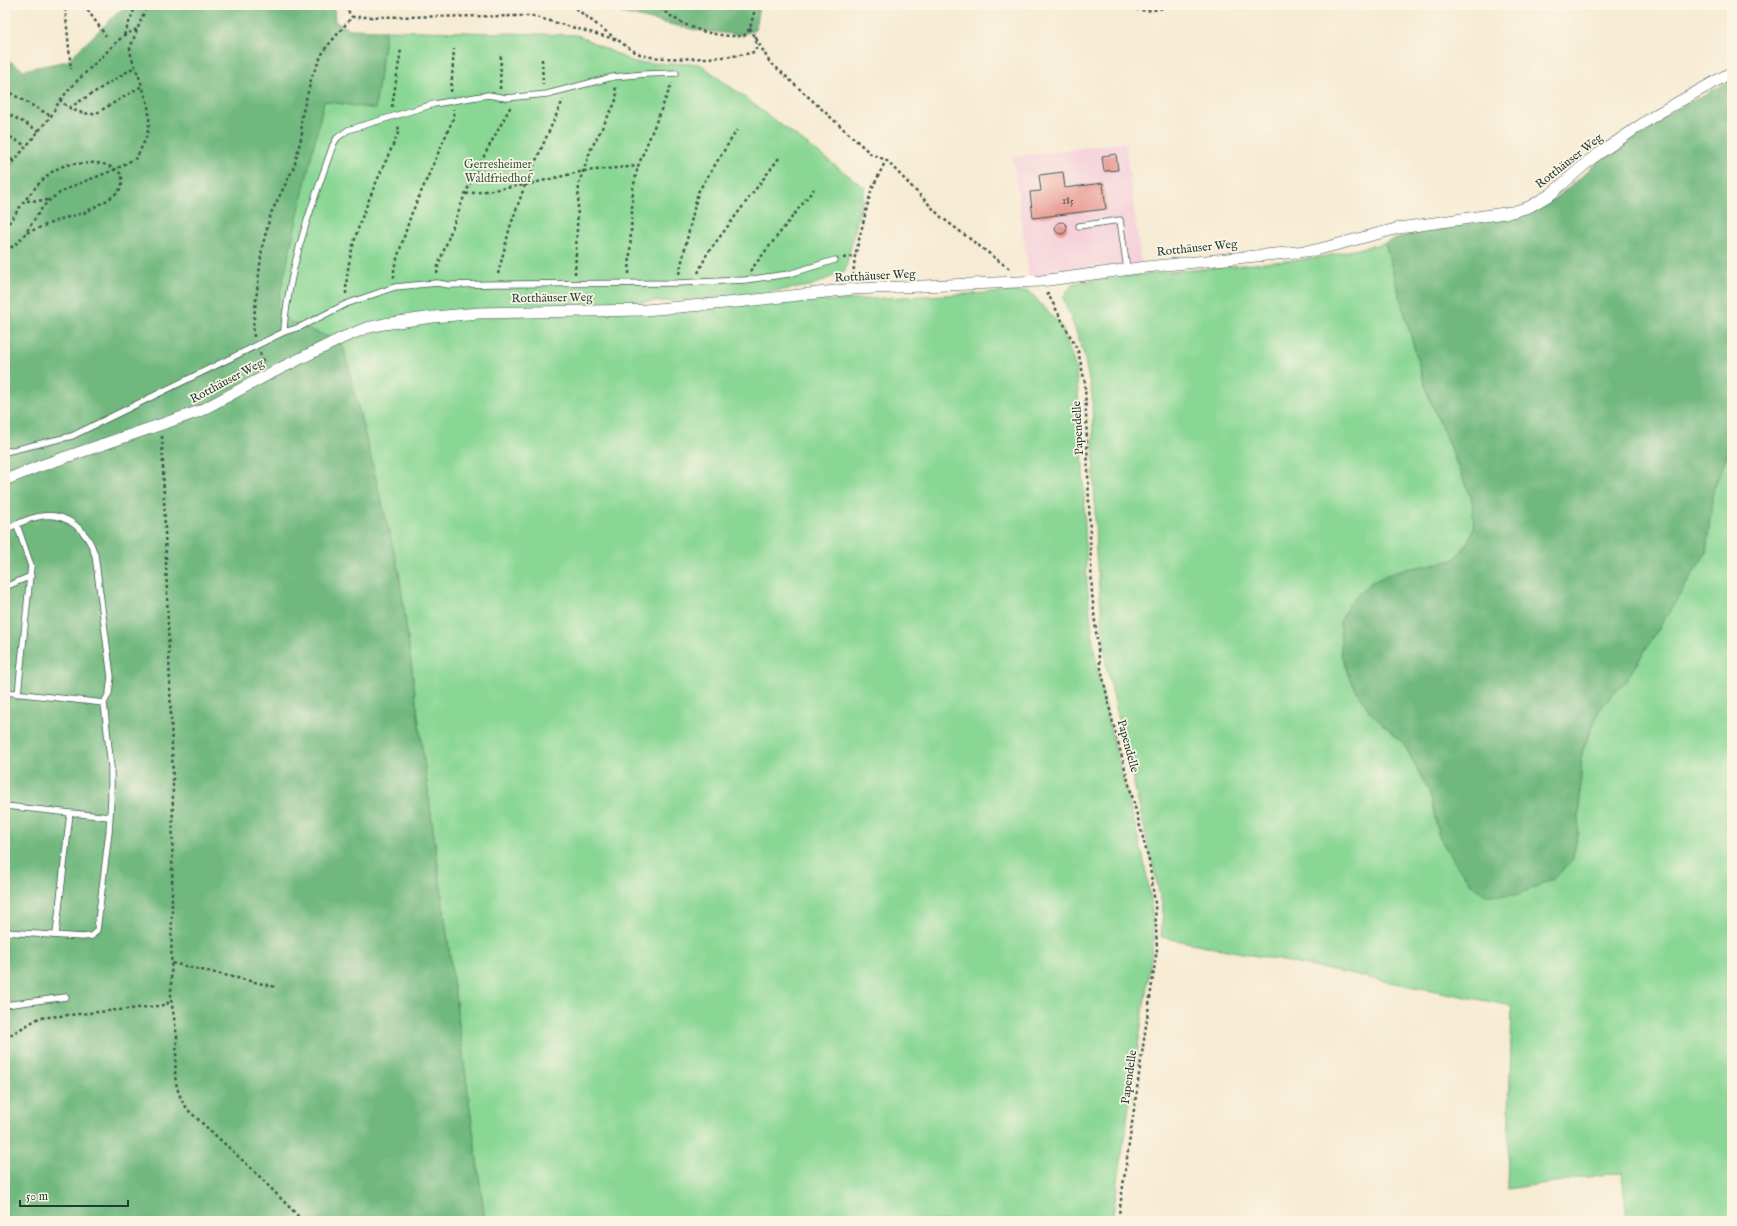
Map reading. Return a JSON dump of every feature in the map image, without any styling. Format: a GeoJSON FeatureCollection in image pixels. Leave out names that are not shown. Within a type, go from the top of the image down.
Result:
{"type":"FeatureCollection","features":[{"type":"Feature","properties":{"kind":"street","name":"Rotthäuser Weg"},"geometry":{"type":"LineString","coordinates":[[5,480],[40,466],[161,426],[206,409],[269,374],[342,338],[366,328],[384,324],[479,313],[645,310],[737,302],[853,289],[1041,281],[1127,269],[1316,250],[1399,228],[1512,212],[1529,207],[1551,194],[1591,159],[1657,114],[1732,72]]}},
{"type":"Feature","properties":{"kind":"lane"},"geometry":{"type":"LineString","coordinates":[[284,332],[284,322],[292,275],[302,234],[333,145],[337,138],[348,130],[395,115],[451,101],[488,95],[506,98],[547,94],[613,77],[676,73]]}},
{"type":"Feature","properties":{"kind":"lane"},"geometry":{"type":"LineString","coordinates":[[1079,226],[1120,220],[1127,269]]}},
{"type":"Feature","properties":{"kind":"lane"},"geometry":{"type":"LineString","coordinates":[[5,452],[72,436],[284,332],[300,327],[346,304],[395,287],[437,283],[449,285],[677,283],[695,281],[745,280],[789,274],[835,260]]}},
{"type":"Feature","properties":{"kind":"lane"},"geometry":{"type":"LineString","coordinates":[[5,530],[37,517],[50,516],[61,518],[74,524],[83,531],[91,542],[95,555],[111,677],[109,693],[104,703],[111,767],[111,799],[109,832],[97,930],[92,936],[82,937],[56,934],[5,932]]}},
{"type":"Feature","properties":{"kind":"lane"},"geometry":{"type":"LineString","coordinates":[[17,525],[32,566],[18,694]]}},
{"type":"Feature","properties":{"kind":"lane"},"geometry":{"type":"LineString","coordinates":[[5,586],[31,576]]}},
{"type":"Feature","properties":{"kind":"lane"},"geometry":{"type":"LineString","coordinates":[[5,700],[5,693],[104,703]]}},
{"type":"Feature","properties":{"kind":"lane"},"geometry":{"type":"LineString","coordinates":[[5,806],[109,817]]}},
{"type":"Feature","properties":{"kind":"lane"},"geometry":{"type":"LineString","coordinates":[[56,934],[70,813]]}},
{"type":"Feature","properties":{"kind":"lane"},"geometry":{"type":"LineString","coordinates":[[5,1005],[66,998]]}},
{"type":"Feature","properties":{"kind":"path"},"geometry":{"type":"LineString","coordinates":[[69,5],[65,7],[71,70]]}},
{"type":"Feature","properties":{"kind":"path"},"geometry":{"type":"LineString","coordinates":[[84,5],[106,36]]}},
{"type":"Feature","properties":{"kind":"path"},"geometry":{"type":"LineString","coordinates":[[123,36],[136,5]]}},
{"type":"Feature","properties":{"kind":"path"},"geometry":{"type":"LineString","coordinates":[[5,250],[10,248],[26,233],[35,218],[50,200],[70,187],[117,169],[136,158],[147,135],[150,124],[148,100],[136,66],[130,55],[130,48],[146,5]]}},
{"type":"Feature","properties":{"kind":"path"},"geometry":{"type":"LineString","coordinates":[[347,5],[347,9],[352,17]]}},
{"type":"Feature","properties":{"kind":"path"},"geometry":{"type":"LineString","coordinates":[[571,5],[629,49],[643,55],[659,58],[730,57],[749,54],[756,50],[756,36]]}},
{"type":"Feature","properties":{"kind":"path"},"geometry":{"type":"LineString","coordinates":[[655,5],[689,27],[713,34],[730,36],[744,36],[750,28],[756,5]]}},
{"type":"Feature","properties":{"kind":"path"},"geometry":{"type":"LineString","coordinates":[[1112,5],[1148,11],[1161,10],[1169,5]]}},
{"type":"Feature","properties":{"kind":"path"},"geometry":{"type":"LineString","coordinates":[[269,374],[256,346],[254,338],[262,248],[271,214],[294,167],[302,134],[301,119],[312,76],[324,50],[352,17],[532,16],[618,40]]}},
{"type":"Feature","properties":{"kind":"path"},"geometry":{"type":"LineString","coordinates":[[750,28],[756,36],[769,61],[871,154],[886,160],[941,217],[1016,274],[1019,282]]}},
{"type":"Feature","properties":{"kind":"path"},"geometry":{"type":"LineString","coordinates":[[5,172],[51,116],[60,100],[76,82],[123,36],[137,29]]}},
{"type":"Feature","properties":{"kind":"path"},"geometry":{"type":"LineString","coordinates":[[346,304],[346,284],[350,259],[361,221],[399,131],[392,106],[400,49]]}},
{"type":"Feature","properties":{"kind":"path"},"geometry":{"type":"LineString","coordinates":[[395,287],[394,268],[411,215],[454,117],[451,101],[454,49]]}},
{"type":"Feature","properties":{"kind":"path"},"geometry":{"type":"LineString","coordinates":[[437,283],[438,266],[465,194],[487,150],[512,107],[500,90],[501,53]]}},
{"type":"Feature","properties":{"kind":"path"},"geometry":{"type":"LineString","coordinates":[[542,59],[543,84],[547,94]]}},
{"type":"Feature","properties":{"kind":"path"},"geometry":{"type":"LineString","coordinates":[[68,108],[136,66]]}},
{"type":"Feature","properties":{"kind":"path"},"geometry":{"type":"LineString","coordinates":[[629,283],[633,189],[638,166],[676,73]]}},
{"type":"Feature","properties":{"kind":"path"},"geometry":{"type":"LineString","coordinates":[[575,283],[579,183],[591,149],[615,103],[616,97],[613,77]]}},
{"type":"Feature","properties":{"kind":"path"},"geometry":{"type":"LineString","coordinates":[[60,100],[68,108],[86,114],[95,114],[142,86]]}},
{"type":"Feature","properties":{"kind":"path"},"geometry":{"type":"LineString","coordinates":[[5,90],[51,116]]}},
{"type":"Feature","properties":{"kind":"path"},"geometry":{"type":"LineString","coordinates":[[496,284],[510,227],[525,185],[563,103],[564,90]]}},
{"type":"Feature","properties":{"kind":"path"},"geometry":{"type":"LineString","coordinates":[[5,112],[39,130]]}},
{"type":"Feature","properties":{"kind":"path"},"geometry":{"type":"LineString","coordinates":[[677,283],[698,192],[737,130]]}},
{"type":"Feature","properties":{"kind":"path"},"geometry":{"type":"LineString","coordinates":[[5,134],[26,146]]}},
{"type":"Feature","properties":{"kind":"path"},"geometry":{"type":"LineString","coordinates":[[5,156],[14,161]]}},
{"type":"Feature","properties":{"kind":"path"},"geometry":{"type":"LineString","coordinates":[[695,281],[707,254],[779,158]]}},
{"type":"Feature","properties":{"kind":"path"},"geometry":{"type":"LineString","coordinates":[[853,289],[854,256],[871,191],[886,160]]}},
{"type":"Feature","properties":{"kind":"path"},"geometry":{"type":"LineString","coordinates":[[5,228],[41,181],[49,174],[66,165],[97,162],[117,169],[122,175],[122,184],[119,191],[109,199],[84,213],[61,219],[26,233]]}},
{"type":"Feature","properties":{"kind":"path"},"geometry":{"type":"LineString","coordinates":[[465,194],[525,185],[584,171],[638,166]]}},
{"type":"Feature","properties":{"kind":"path"},"geometry":{"type":"LineString","coordinates":[[745,280],[751,268],[814,189]]}},
{"type":"Feature","properties":{"kind":"path"},"geometry":{"type":"LineString","coordinates":[[26,201],[50,200]]}},
{"type":"Feature","properties":{"kind":"path","name":"Papendelle"},"geometry":{"type":"LineString","coordinates":[[1041,281],[1078,351],[1085,383],[1090,555],[1092,594],[1099,659],[1112,719],[1149,861],[1155,903],[1157,949],[1118,1221]]}},
{"type":"Feature","properties":{"kind":"path"},"geometry":{"type":"LineString","coordinates":[[161,426],[172,780],[171,999],[177,1036],[175,1076],[177,1088],[182,1101],[203,1124],[280,1197],[298,1216],[300,1221]]}},
{"type":"Feature","properties":{"kind":"path"},"geometry":{"type":"LineString","coordinates":[[172,963],[276,987]]}},
{"type":"Feature","properties":{"kind":"path"},"geometry":{"type":"LineString","coordinates":[[5,1038],[38,1018],[158,1006],[167,1004],[171,999]]}},
{"type":"Feature","properties":{"kind":"shaded area"},"geometry":{"type":"Polygon","coordinates":[[[1125,142],[1141,263],[1029,278],[1013,157],[1125,142]]]}},
{"type":"Feature","properties":{"kind":"green space"},"geometry":{"type":"Polygon","coordinates":[[[126,5],[334,5],[335,22],[350,29],[386,30],[375,109],[324,101],[277,307],[290,322],[342,342],[399,572],[485,1221],[5,1221],[5,58],[23,70],[67,61],[126,5]]]}},
{"type":"Feature","properties":{"kind":"green space"},"geometry":{"type":"Polygon","coordinates":[[[585,5],[761,5],[758,11],[755,30],[741,35],[696,30],[585,5]]]}},
{"type":"Feature","properties":{"kind":"green space","name":"Gerresheimer Waldfriedhof"},"geometry":{"type":"Polygon","coordinates":[[[386,30],[577,35],[635,63],[700,64],[865,188],[845,271],[810,286],[746,295],[672,301],[564,304],[469,310],[338,334],[262,359],[324,101],[375,109],[386,30]]]}},
{"type":"Feature","properties":{"kind":"green space"},"geometry":{"type":"Polygon","coordinates":[[[1732,80],[1732,442],[1713,491],[1706,553],[1625,682],[1600,708],[1582,752],[1578,835],[1572,861],[1554,878],[1518,895],[1487,895],[1474,887],[1457,866],[1439,837],[1430,794],[1404,744],[1370,712],[1350,680],[1341,655],[1340,623],[1350,602],[1370,583],[1396,571],[1454,560],[1467,544],[1474,527],[1472,500],[1426,390],[1385,243],[1404,236],[1523,214],[1549,202],[1570,187],[1593,166],[1660,118],[1732,80]]]}},
{"type":"Feature","properties":{"kind":"green space"},"geometry":{"type":"Polygon","coordinates":[[[1385,243],[1426,390],[1472,500],[1474,527],[1467,544],[1454,560],[1370,583],[1350,602],[1340,623],[1370,712],[1404,744],[1430,794],[1439,837],[1457,865],[1474,887],[1578,835],[1582,752],[1600,708],[1625,682],[1706,553],[1713,491],[1732,442],[1732,1221],[1627,1221],[1622,1172],[1507,1189],[1512,1006],[1161,937],[1163,908],[1106,664],[1096,553],[1092,395],[1083,350],[1063,297],[1074,283],[1127,276],[1317,258],[1385,243]]]}},
{"type":"Feature","properties":{"kind":"green space"},"geometry":{"type":"Polygon","coordinates":[[[1029,291],[1062,327],[1076,369],[1082,445],[1087,585],[1094,649],[1107,717],[1143,857],[1151,899],[1154,938],[1112,1221],[485,1221],[399,572],[342,342],[393,327],[432,320],[1029,291]]]}},
{"type":"Feature","properties":{"kind":"building"},"geometry":{"type":"Polygon","coordinates":[[[1116,154],[1118,170],[1104,171],[1102,156],[1116,154]]]}},
{"type":"Feature","properties":{"kind":"building"},"geometry":{"type":"Polygon","coordinates":[[[1063,172],[1065,188],[1103,183],[1106,209],[1033,218],[1030,192],[1041,191],[1039,175],[1063,172]]]}},
{"type":"Feature","properties":{"kind":"building"},"geometry":{"type":"Polygon","coordinates":[[[1059,222],[1063,222],[1067,228],[1063,234],[1059,234],[1055,230],[1055,226],[1059,222]]]}},
{"type":"Feature","properties":{"kind":"waterway"},"geometry":{"type":"LineString","coordinates":[[5,1213],[6,1221]]}}]}
